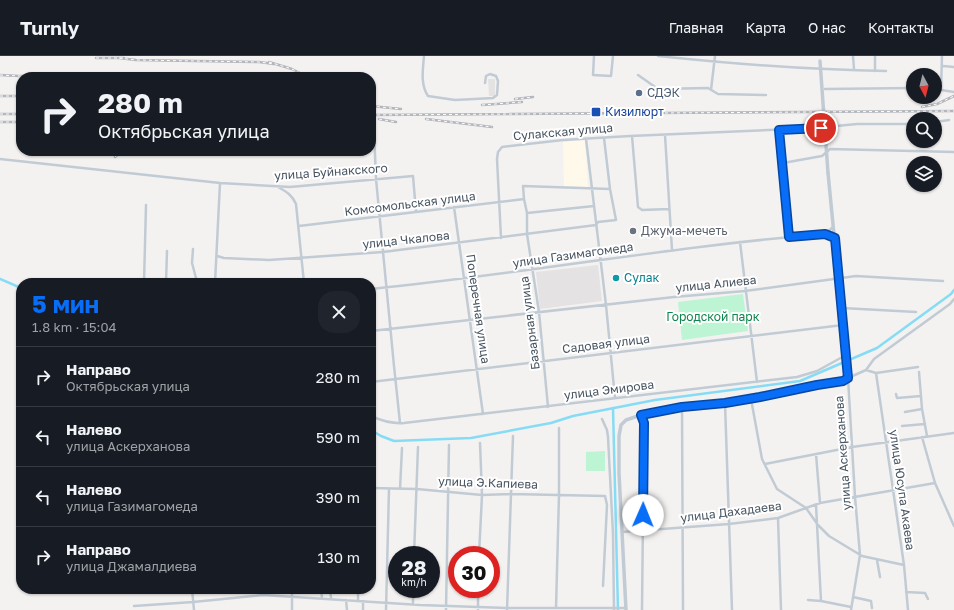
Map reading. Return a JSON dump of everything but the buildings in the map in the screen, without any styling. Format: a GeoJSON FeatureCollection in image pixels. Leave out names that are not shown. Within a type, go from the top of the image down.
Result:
{"type":"FeatureCollection","features":[{"type":"Feature","properties":{"kind":"street"},"geometry":{"type":"LineString","coordinates":[[424,56],[423,84],[428,96],[455,100],[493,98],[497,95],[498,81],[496,76],[490,74],[486,76],[485,83]]}},
{"type":"Feature","properties":{"kind":"street"},"geometry":{"type":"LineString","coordinates":[[594,56],[593,75],[611,76],[613,56]]}},
{"type":"Feature","properties":{"kind":"street"},"geometry":{"type":"LineString","coordinates":[[658,56],[714,62],[886,71]]}},
{"type":"Feature","properties":{"kind":"street"},"geometry":{"type":"LineString","coordinates":[[711,90],[715,56]]}},
{"type":"Feature","properties":{"kind":"street","name":"улица Аскерханова"},"geometry":{"type":"LineString","coordinates":[[820,56],[828,173],[848,378],[860,555],[851,609]]}},
{"type":"Feature","properties":{"kind":"street"},"geometry":{"type":"LineString","coordinates":[[853,56],[854,70]]}},
{"type":"Feature","properties":{"kind":"street"},"geometry":{"type":"LineString","coordinates":[[875,56],[875,71]]}},
{"type":"Feature","properties":{"kind":"street"},"geometry":{"type":"LineString","coordinates":[[942,56],[942,78]]}},
{"type":"Feature","properties":{"kind":"street"},"geometry":{"type":"LineString","coordinates":[[943,66],[954,68]]}},
{"type":"Feature","properties":{"kind":"street"},"geometry":{"type":"LineString","coordinates":[[638,75],[658,89],[708,88],[718,94],[766,95]]}},
{"type":"Feature","properties":{"kind":"street"},"geometry":{"type":"LineString","coordinates":[[825,89],[906,88]]}},
{"type":"Feature","properties":{"kind":"street"},"geometry":{"type":"LineString","coordinates":[[942,89],[954,92]]}},
{"type":"Feature","properties":{"kind":"street"},"geometry":{"type":"LineString","coordinates":[[942,121],[949,120]]}},
{"type":"Feature","properties":{"kind":"street","name":"Сулакская улица"},"geometry":{"type":"LineString","coordinates":[[498,203],[497,159],[498,152],[502,147],[563,140],[632,136],[821,128],[858,124],[906,124]]}},
{"type":"Feature","properties":{"kind":"street"},"geometry":{"type":"LineString","coordinates":[[779,130],[789,237]]}},
{"type":"Feature","properties":{"kind":"street"},"geometry":{"type":"LineString","coordinates":[[665,135],[672,250]]}},
{"type":"Feature","properties":{"kind":"street"},"geometry":{"type":"LineString","coordinates":[[632,136],[639,210],[669,209]]}},
{"type":"Feature","properties":{"kind":"street"},"geometry":{"type":"LineString","coordinates":[[594,206],[527,213],[523,186],[610,189],[604,138]]}},
{"type":"Feature","properties":{"kind":"street"},"geometry":{"type":"LineString","coordinates":[[586,139],[606,305],[615,398]]}},
{"type":"Feature","properties":{"kind":"street"},"geometry":{"type":"LineString","coordinates":[[783,163],[822,156],[830,149],[954,152]]}},
{"type":"Feature","properties":{"kind":"street"},"geometry":{"type":"LineString","coordinates":[[375,156],[386,287],[400,423]]}},
{"type":"Feature","properties":{"kind":"street","name":"улица Буйнакского"},"geometry":{"type":"LineString","coordinates":[[0,159],[220,183],[290,187],[376,178],[413,176],[416,212]]}},
{"type":"Feature","properties":{"kind":"street"},"geometry":{"type":"LineString","coordinates":[[216,278],[220,183]]}},
{"type":"Feature","properties":{"kind":"street"},"geometry":{"type":"LineString","coordinates":[[276,186],[288,193],[293,198],[297,211],[304,278]]}},
{"type":"Feature","properties":{"kind":"street","name":"улица Чкалова"},"geometry":{"type":"LineString","coordinates":[[217,256],[224,258],[269,260],[383,252],[596,225],[598,222],[616,220],[610,189]]}},
{"type":"Feature","properties":{"kind":"street","name":"Комсомольская улица"},"geometry":{"type":"LineString","coordinates":[[299,226],[524,199]]}},
{"type":"Feature","properties":{"kind":"street"},"geometry":{"type":"LineString","coordinates":[[498,203],[501,238]]}},
{"type":"Feature","properties":{"kind":"street"},"geometry":{"type":"LineString","coordinates":[[144,278],[146,206]]}},
{"type":"Feature","properties":{"kind":"street","name":"Поперечная улица"},"geometry":{"type":"LineString","coordinates":[[454,207],[483,414]]}},
{"type":"Feature","properties":{"kind":"street","name":"Базарная улица"},"geometry":{"type":"LineString","coordinates":[[527,213],[527,234],[539,312],[548,407]]}},
{"type":"Feature","properties":{"kind":"street"},"geometry":{"type":"LineString","coordinates":[[825,234],[833,227]]}},
{"type":"Feature","properties":{"kind":"street","name":"улица Газимагомеда"},"geometry":{"type":"LineString","coordinates":[[376,288],[740,242],[825,234],[835,238]]}},
{"type":"Feature","properties":{"kind":"street"},"geometry":{"type":"LineString","coordinates":[[740,242],[757,382]]}},
{"type":"Feature","properties":{"kind":"street"},"geometry":{"type":"LineString","coordinates":[[192,249],[192,263],[196,278]]}},
{"type":"Feature","properties":{"kind":"street"},"geometry":{"type":"LineString","coordinates":[[166,278],[167,250]]}},
{"type":"Feature","properties":{"kind":"street","name":"улица Алиева"},"geometry":{"type":"LineString","coordinates":[[376,330],[674,297],[745,291],[856,276],[943,281]]}},
{"type":"Feature","properties":{"kind":"street"},"geometry":{"type":"LineString","coordinates":[[134,606],[263,596],[292,596],[420,605],[478,606],[507,609],[626,609],[619,473],[619,436],[621,425],[626,420],[641,415],[682,407],[725,403],[840,382],[866,370],[874,359],[953,303],[954,299]]}},
{"type":"Feature","properties":{"kind":"street"},"geometry":{"type":"LineString","coordinates":[[842,308],[916,312]]}},
{"type":"Feature","properties":{"kind":"street","name":"Садовая улица"},"geometry":{"type":"LineString","coordinates":[[376,381],[843,325]]}},
{"type":"Feature","properties":{"kind":"street","name":"улица Эмирова"},"geometry":{"type":"LineString","coordinates":[[376,418],[400,423],[797,377],[817,371],[846,356]]}},
{"type":"Feature","properties":{"kind":"street"},"geometry":{"type":"LineString","coordinates":[[866,370],[876,373],[918,368]]}},
{"type":"Feature","properties":{"kind":"street"},"geometry":{"type":"LineString","coordinates":[[919,372],[922,409],[928,436]]}},
{"type":"Feature","properties":{"kind":"street","name":"улица Юсупа Акаева"},"geometry":{"type":"LineString","coordinates":[[876,373],[904,565],[908,610]]}},
{"type":"Feature","properties":{"kind":"street"},"geometry":{"type":"LineString","coordinates":[[896,394],[897,398],[921,396]]}},
{"type":"Feature","properties":{"kind":"street"},"geometry":{"type":"LineString","coordinates":[[751,398],[760,451],[770,477],[777,489],[806,508],[818,525],[829,536],[860,555],[904,565]]}},
{"type":"Feature","properties":{"kind":"street"},"geometry":{"type":"LineString","coordinates":[[725,403],[732,610]]}},
{"type":"Feature","properties":{"kind":"street"},"geometry":{"type":"LineString","coordinates":[[682,407],[683,610]]}},
{"type":"Feature","properties":{"kind":"street"},"geometry":{"type":"LineString","coordinates":[[905,412],[922,409]]}},
{"type":"Feature","properties":{"kind":"street"},"geometry":{"type":"LineString","coordinates":[[641,415],[644,423],[642,610]]}},
{"type":"Feature","properties":{"kind":"street"},"geometry":{"type":"LineString","coordinates":[[602,419],[607,430],[608,437],[613,534],[614,609]]}},
{"type":"Feature","properties":{"kind":"street"},"geometry":{"type":"LineString","coordinates":[[902,426],[925,424]]}},
{"type":"Feature","properties":{"kind":"street"},"geometry":{"type":"LineString","coordinates":[[556,608],[559,428]]}},
{"type":"Feature","properties":{"kind":"street"},"geometry":{"type":"LineString","coordinates":[[765,464],[852,447],[954,433]]}},
{"type":"Feature","properties":{"kind":"street"},"geometry":{"type":"LineString","coordinates":[[507,609],[513,436]]}},
{"type":"Feature","properties":{"kind":"street"},"geometry":{"type":"LineString","coordinates":[[922,437],[935,483],[954,526]]}},
{"type":"Feature","properties":{"kind":"street"},"geometry":{"type":"LineString","coordinates":[[480,443],[482,495],[480,546]]}},
{"type":"Feature","properties":{"kind":"street"},"geometry":{"type":"LineString","coordinates":[[446,610],[449,445]]}},
{"type":"Feature","properties":{"kind":"street"},"geometry":{"type":"LineString","coordinates":[[414,546],[418,447]]}},
{"type":"Feature","properties":{"kind":"street"},"geometry":{"type":"LineString","coordinates":[[400,489],[402,448]]}},
{"type":"Feature","properties":{"kind":"street"},"geometry":{"type":"LineString","coordinates":[[816,454],[820,503]]}},
{"type":"Feature","properties":{"kind":"street","name":"улица Дахадаева"},"geometry":{"type":"LineString","coordinates":[[622,532],[729,524],[778,518],[820,503],[893,492],[935,483]]}},
{"type":"Feature","properties":{"kind":"street","name":"улица Э.Капиева"},"geometry":{"type":"LineString","coordinates":[[376,488],[449,491],[482,495],[511,494],[605,496],[607,505],[603,586]]}},
{"type":"Feature","properties":{"kind":"street"},"geometry":{"type":"LineString","coordinates":[[386,610],[388,489]]}},
{"type":"Feature","properties":{"kind":"street"},"geometry":{"type":"LineString","coordinates":[[816,505],[821,601]]}},
{"type":"Feature","properties":{"kind":"street"},"geometry":{"type":"LineString","coordinates":[[778,518],[781,610]]}},
{"type":"Feature","properties":{"kind":"street"},"geometry":{"type":"LineString","coordinates":[[877,560],[880,577]]}},
{"type":"Feature","properties":{"kind":"street"},"geometry":{"type":"LineString","coordinates":[[906,592],[925,593],[928,599]]}},
{"type":"Feature","properties":{"kind":"street"},"geometry":{"type":"LineString","coordinates":[[192,594],[194,610]]}},
{"type":"Feature","properties":{"kind":"street"},"geometry":{"type":"LineString","coordinates":[[322,594],[322,598]]}},
{"type":"Feature","properties":{"kind":"street"},"geometry":{"type":"LineString","coordinates":[[330,594],[331,599]]}},
{"type":"Feature","properties":{"kind":"street"},"geometry":{"type":"LineString","coordinates":[[358,594],[358,600]]}},
{"type":"Feature","properties":{"kind":"street"},"geometry":{"type":"LineString","coordinates":[[292,596],[292,610]]}},
{"type":"Feature","properties":{"kind":"street"},"geometry":{"type":"LineString","coordinates":[[853,597],[871,600],[872,608]]}},
{"type":"Feature","properties":{"kind":"street"},"geometry":{"type":"LineString","coordinates":[[413,598],[413,604]]}},
{"type":"Feature","properties":{"kind":"street"},"geometry":{"type":"LineString","coordinates":[[478,598],[478,610]]}},
{"type":"Feature","properties":{"kind":"street"},"geometry":{"type":"LineString","coordinates":[[346,600],[346,610]]}},
{"type":"Feature","properties":{"kind":"street"},"geometry":{"type":"LineString","coordinates":[[808,600],[821,601],[851,609]]}},
{"type":"Feature","properties":{"kind":"street"},"geometry":{"type":"LineString","coordinates":[[363,601],[364,610]]}},
{"type":"Feature","properties":{"kind":"street"},"geometry":{"type":"LineString","coordinates":[[420,605],[420,610]]}},
{"type":"Feature","properties":{"kind":"shaded area"},"geometry":{"type":"Polygon","coordinates":[[[488,79],[495,79],[495,96],[489,96],[488,79]]]}},
{"type":"Feature","properties":{"kind":"shaded area"},"geometry":{"type":"Polygon","coordinates":[[[585,140],[588,187],[564,186],[563,142],[585,140]]]}},
{"type":"Feature","properties":{"kind":"shaded area"},"geometry":{"type":"Polygon","coordinates":[[[598,265],[602,301],[540,309],[536,272],[598,265]]]}},
{"type":"Feature","properties":{"kind":"green space","name":"Городской парк"},"geometry":{"type":"Polygon","coordinates":[[[743,294],[748,331],[682,340],[678,302],[743,294]]]}},
{"type":"Feature","properties":{"kind":"green space"},"geometry":{"type":"Polygon","coordinates":[[[605,451],[605,471],[586,471],[586,452],[605,451]]]}},
{"type":"Feature","properties":{"kind":"waterway"},"geometry":{"type":"LineString","coordinates":[[0,279],[16,286]]}},
{"type":"Feature","properties":{"kind":"waterway"},"geometry":{"type":"LineString","coordinates":[[376,433],[394,441],[471,438],[551,423],[573,416],[655,400],[800,381],[877,348],[951,294],[954,290]]}},
{"type":"Feature","properties":{"kind":"waterway"},"geometry":{"type":"LineString","coordinates":[[613,408],[618,610]]}},
{"type":"Feature","properties":{"kind":"railway"},"geometry":{"type":"LineString","coordinates":[[96,58],[124,58]]}},
{"type":"Feature","properties":{"kind":"railway"},"geometry":{"type":"LineString","coordinates":[[119,58],[136,60],[259,62],[274,64]]}},
{"type":"Feature","properties":{"kind":"railway"},"geometry":{"type":"LineString","coordinates":[[269,62],[298,72]]}},
{"type":"Feature","properties":{"kind":"railway"},"geometry":{"type":"LineString","coordinates":[[0,75],[16,76]]}},
{"type":"Feature","properties":{"kind":"railway"},"geometry":{"type":"LineString","coordinates":[[0,96],[16,96]]}},
{"type":"Feature","properties":{"kind":"railway"},"geometry":{"type":"LineString","coordinates":[[922,107],[937,104],[954,96]]}},
{"type":"Feature","properties":{"kind":"railway"},"geometry":{"type":"LineString","coordinates":[[515,99],[533,97]]}},
{"type":"Feature","properties":{"kind":"railway"},"geometry":{"type":"LineString","coordinates":[[482,105],[522,102]]}},
{"type":"Feature","properties":{"kind":"railway"},"geometry":{"type":"LineString","coordinates":[[376,106],[401,109]]}},
{"type":"Feature","properties":{"kind":"railway"},"geometry":{"type":"LineString","coordinates":[[376,115],[954,111]]}},
{"type":"Feature","properties":{"kind":"railway"},"geometry":{"type":"LineString","coordinates":[[0,114],[16,114]]}},
{"type":"Feature","properties":{"kind":"railway"},"geometry":{"type":"LineString","coordinates":[[379,119],[396,122]]}},
{"type":"Feature","properties":{"kind":"railway"},"geometry":{"type":"LineString","coordinates":[[426,119],[492,127]]}},
{"type":"Feature","properties":{"kind":"railway"},"geometry":{"type":"LineString","coordinates":[[0,122],[16,122]]}},
{"type":"Feature","properties":{"kind":"place","name":"СДЭК"},"geometry":{"type":"Point","coordinates":[639,93]}},
{"type":"Feature","properties":{"kind":"place","name":"Кизилюрт"},"geometry":{"type":"Point","coordinates":[596,112]}},
{"type":"Feature","properties":{"kind":"place","name":"Джума-мечеть"},"geometry":{"type":"Point","coordinates":[633,231]}},
{"type":"Feature","properties":{"kind":"place","name":"Сулак"},"geometry":{"type":"Point","coordinates":[616,278]}},
{"type":"Feature","properties":{"kind":"route"},"geometry":{"type":"LineString","coordinates":[[643,515],[644,423],[641,415],[682,407],[725,403],[760,397],[843,381],[848,378],[835,238],[825,234],[789,237],[779,130],[821,128]]}}]}
